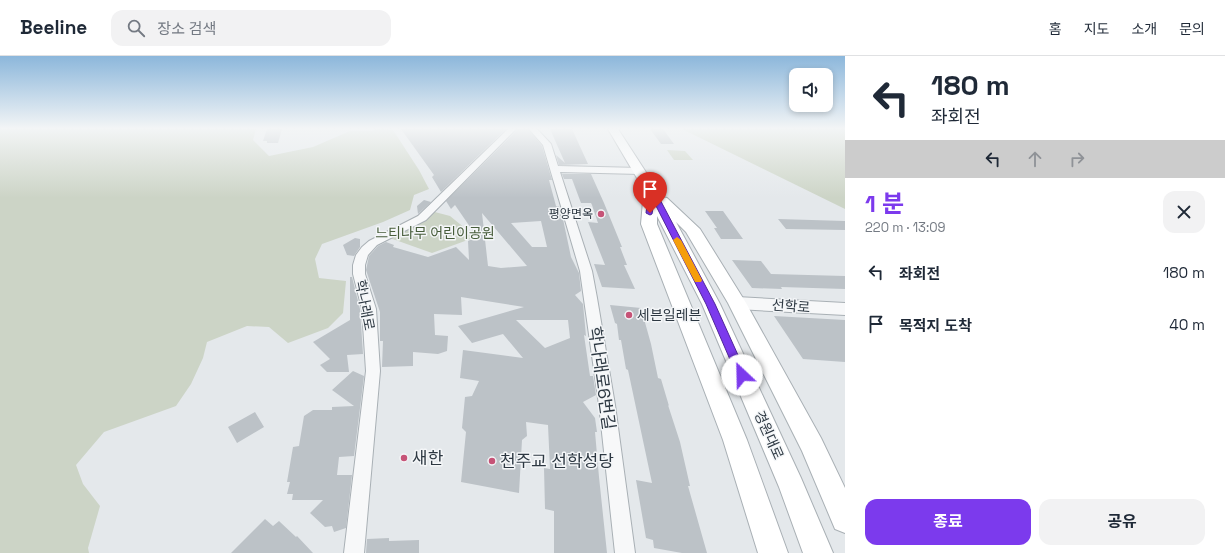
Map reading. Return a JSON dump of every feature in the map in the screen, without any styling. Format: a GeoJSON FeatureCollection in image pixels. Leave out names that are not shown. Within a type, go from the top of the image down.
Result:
{"type":"FeatureCollection","features":[{"type":"Feature","properties":{"kind":"main road","name":"경원대로"},"geometry":{"type":"LineString","coordinates":[[628,152],[651,190],[710,304],[792,487],[818,553]]}},
{"type":"Feature","properties":{"kind":"main road"},"geometry":{"type":"LineString","coordinates":[[651,190],[692,229],[737,303],[812,446],[845,519]]}},
{"type":"Feature","properties":{"kind":"main road"},"geometry":{"type":"LineString","coordinates":[[651,190],[649,224],[735,440],[773,553]]}},
{"type":"Feature","properties":{"kind":"street","name":"학나래로"},"geometry":{"type":"LineString","coordinates":[[354,553],[373,371],[369,308],[358,274],[362,255],[373,243],[422,218],[489,152]]}},
{"type":"Feature","properties":{"kind":"street","name":"학나래로6번길"},"geometry":{"type":"LineString","coordinates":[[549,152],[586,271],[607,405],[625,553]]}},
{"type":"Feature","properties":{"kind":"street"},"geometry":{"type":"LineString","coordinates":[[554,169],[640,171]]}},
{"type":"Feature","properties":{"kind":"street","name":"선학로"},"geometry":{"type":"LineString","coordinates":[[737,303],[845,309]]}},
{"type":"Feature","properties":{"kind":"green space"},"geometry":{"type":"Polygon","coordinates":[[[0,152],[265,152],[269,156],[288,152],[407,152],[429,189],[414,195],[410,210],[383,222],[322,244],[315,259],[319,278],[346,281],[343,313],[328,328],[288,343],[269,327],[247,326],[207,342],[203,358],[191,384],[176,406],[104,432],[76,465],[83,484],[100,506],[88,548],[89,553],[0,553],[0,152]]]}},
{"type":"Feature","properties":{"kind":"green space"},"geometry":{"type":"Polygon","coordinates":[[[669,152],[686,152],[693,160],[674,160],[669,152]]]}},
{"type":"Feature","properties":{"kind":"green space"},"geometry":{"type":"Polygon","coordinates":[[[729,152],[845,152],[845,209],[729,152]]]}},
{"type":"Feature","properties":{"kind":"green space","name":"느티나무 어린이공원"},"geometry":{"type":"Polygon","coordinates":[[[431,211],[450,216],[476,237],[432,253],[387,237],[431,211]]]}},
{"type":"Feature","properties":{"kind":"building"},"geometry":{"type":"Polygon","coordinates":[[[418,152],[482,152],[441,192],[432,177],[434,175],[418,152]]]}},
{"type":"Feature","properties":{"kind":"building"},"geometry":{"type":"Polygon","coordinates":[[[495,152],[544,152],[552,180],[549,180],[556,206],[559,206],[571,257],[579,273],[581,291],[575,295],[583,304],[586,336],[584,335],[590,376],[593,376],[596,395],[583,402],[595,418],[599,477],[607,553],[554,553],[554,511],[545,509],[544,468],[550,469],[548,425],[526,422],[527,436],[522,440],[519,493],[461,482],[466,432],[462,428],[465,397],[472,396],[479,381],[460,378],[463,350],[523,358],[503,334],[472,343],[458,326],[524,307],[461,297],[462,315],[434,314],[435,335],[448,336],[447,351],[438,354],[413,352],[413,366],[382,367],[383,341],[380,341],[380,312],[366,270],[369,256],[378,246],[386,242],[394,245],[393,247],[428,257],[456,247],[469,260],[468,241],[477,237],[455,205],[451,209],[446,201],[495,152]],[[482,213],[488,266],[501,268],[527,266],[482,213]],[[541,221],[511,223],[532,247],[547,247],[541,221]],[[516,320],[545,348],[570,338],[568,320],[516,320]]]}},
{"type":"Feature","properties":{"kind":"building"},"geometry":{"type":"Polygon","coordinates":[[[560,152],[583,152],[588,164],[559,165],[556,155],[565,163],[560,152]]]}},
{"type":"Feature","properties":{"kind":"building"},"geometry":{"type":"Polygon","coordinates":[[[562,174],[591,174],[622,247],[620,247],[627,265],[624,265],[635,289],[602,287],[594,264],[605,265],[588,222],[598,223],[592,205],[591,203],[581,203],[572,179],[564,179],[562,174]]]}},
{"type":"Feature","properties":{"kind":"building"},"geometry":{"type":"Polygon","coordinates":[[[424,200],[431,202],[418,214],[417,206],[424,200]]]}},
{"type":"Feature","properties":{"kind":"building"},"geometry":{"type":"Polygon","coordinates":[[[705,211],[723,211],[743,239],[721,239],[714,228],[717,228],[705,211]]]}},
{"type":"Feature","properties":{"kind":"building"},"geometry":{"type":"Polygon","coordinates":[[[778,219],[845,221],[845,230],[786,229],[778,219]]]}},
{"type":"Feature","properties":{"kind":"building"},"geometry":{"type":"Polygon","coordinates":[[[355,238],[360,239],[360,247],[354,256],[347,255],[343,245],[355,238]]]}},
{"type":"Feature","properties":{"kind":"building"},"geometry":{"type":"Polygon","coordinates":[[[732,260],[761,261],[771,274],[845,276],[845,289],[781,287],[782,289],[752,288],[732,260]]]}},
{"type":"Feature","properties":{"kind":"building"},"geometry":{"type":"Polygon","coordinates":[[[350,277],[352,277],[360,309],[363,354],[347,355],[349,372],[327,372],[320,365],[330,359],[313,342],[350,320],[350,277]]]}},
{"type":"Feature","properties":{"kind":"building"},"geometry":{"type":"Polygon","coordinates":[[[610,305],[641,308],[651,344],[658,378],[661,379],[680,442],[690,486],[688,486],[707,553],[682,553],[654,548],[653,540],[646,538],[636,480],[652,483],[628,370],[626,369],[621,340],[619,340],[617,324],[615,323],[610,305]]]}},
{"type":"Feature","properties":{"kind":"building"},"geometry":{"type":"Polygon","coordinates":[[[774,316],[845,320],[845,362],[803,359],[774,316]]]}},
{"type":"Feature","properties":{"kind":"building"},"geometry":{"type":"Polygon","coordinates":[[[353,371],[364,376],[354,456],[339,457],[337,475],[352,475],[346,528],[334,532],[332,526],[325,527],[310,513],[323,500],[292,500],[293,494],[287,494],[290,482],[287,482],[293,447],[299,446],[304,416],[313,410],[332,410],[332,407],[354,406],[332,390],[353,371]]]}},
{"type":"Feature","properties":{"kind":"building"},"geometry":{"type":"Polygon","coordinates":[[[255,412],[264,427],[237,443],[228,427],[255,412]]]}},
{"type":"Feature","properties":{"kind":"building"},"geometry":{"type":"Polygon","coordinates":[[[265,519],[273,526],[279,521],[296,537],[297,536],[313,553],[231,553],[265,519]]]}},
{"type":"Feature","properties":{"kind":"building"},"geometry":{"type":"Polygon","coordinates":[[[389,538],[389,541],[419,540],[419,553],[366,553],[367,539],[389,538]]]}},
{"type":"Feature","properties":{"kind":"slow traffic"},"geometry":{"type":"LineString","coordinates":[[677,240],[698,280]]}},
{"type":"Feature","properties":{"kind":"place","name":"평양면옥"},"geometry":{"type":"Point","coordinates":[601,214]}},
{"type":"Feature","properties":{"kind":"place","name":"세븐일레븐"},"geometry":{"type":"Point","coordinates":[629,315]}},
{"type":"Feature","properties":{"kind":"place","name":"새한"},"geometry":{"type":"Point","coordinates":[404,458]}},
{"type":"Feature","properties":{"kind":"place","name":"천주교 선학성당"},"geometry":{"type":"Point","coordinates":[492,461]}},
{"type":"Feature","properties":{"kind":"route"},"geometry":{"type":"LineString","coordinates":[[650,213],[651,190],[710,304],[742,375]]}}]}
